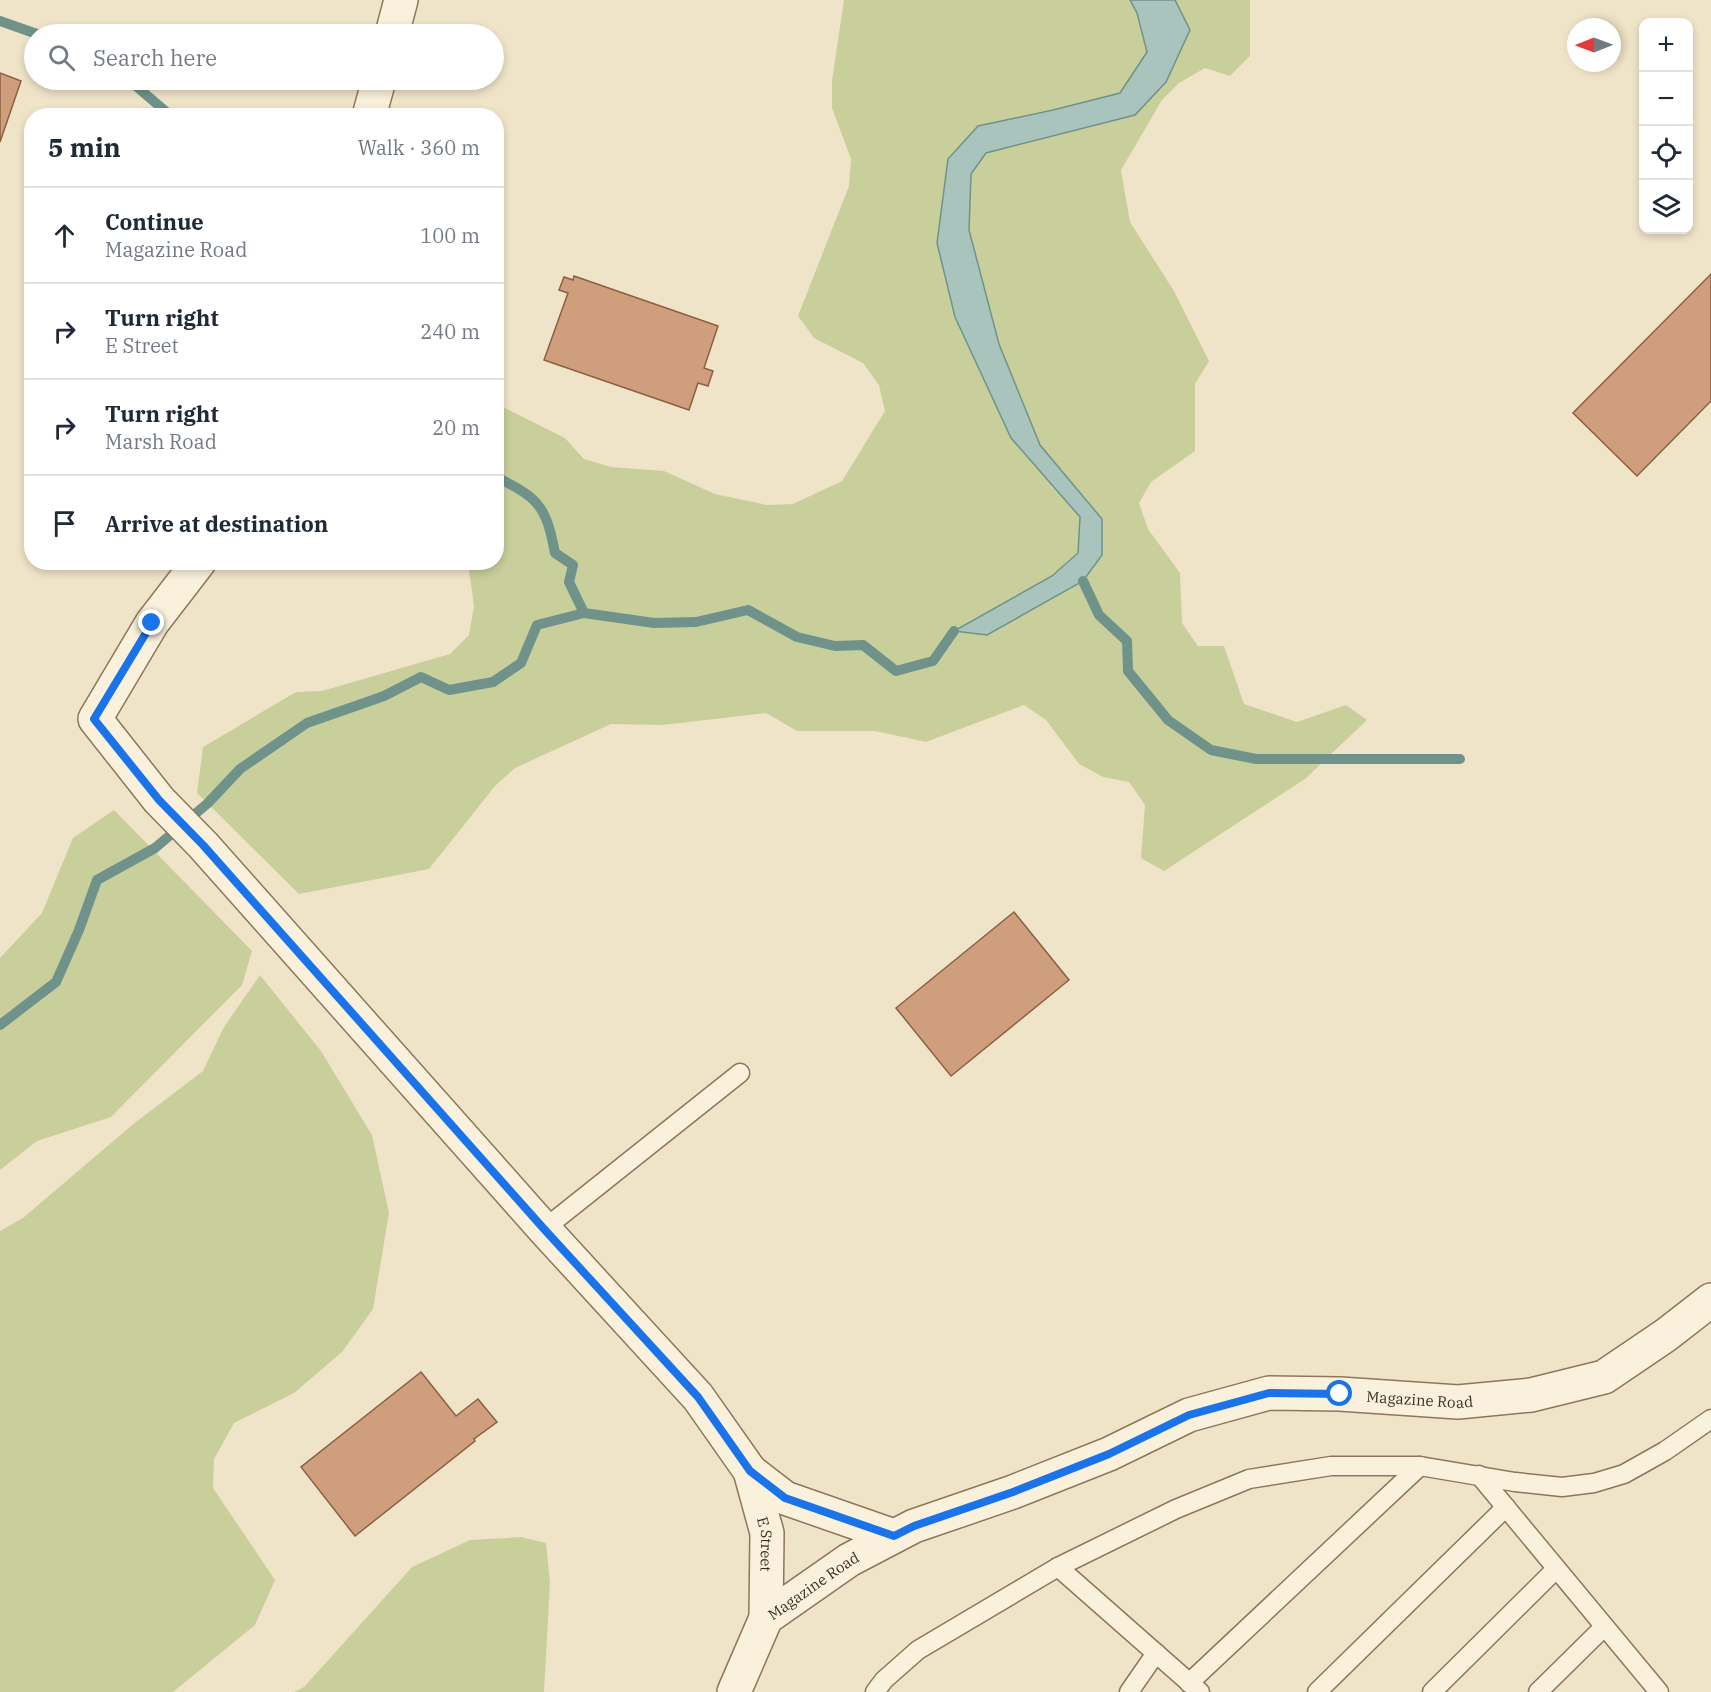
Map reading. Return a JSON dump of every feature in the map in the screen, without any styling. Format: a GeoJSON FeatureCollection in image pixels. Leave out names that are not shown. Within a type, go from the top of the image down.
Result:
{"type":"FeatureCollection","features":[{"type":"Feature","properties":{"kind":"street"},"geometry":{"type":"LineString","coordinates":[[395,24],[401,0]]}},
{"type":"Feature","properties":{"kind":"street"},"geometry":{"type":"LineString","coordinates":[[371,108],[377,90]]}},
{"type":"Feature","properties":{"kind":"street","name":"E Street"},"geometry":{"type":"LineString","coordinates":[[193,570],[152,623],[94,719],[159,800],[203,845],[544,1229],[698,1397],[750,1471],[785,1498],[894,1536]]}},
{"type":"Feature","properties":{"kind":"street","name":"Magazine Road"},"geometry":{"type":"LineString","coordinates":[[734,1692],[766,1618],[849,1560],[914,1526],[1013,1492],[1109,1454],[1189,1415],[1269,1393],[1340,1394],[1458,1402],[1531,1395],[1604,1377],[1666,1335],[1711,1300]]}},
{"type":"Feature","properties":{"kind":"street","name":"E Street"},"geometry":{"type":"LineString","coordinates":[[750,1471],[767,1533],[766,1618]]}},
{"type":"Feature","properties":{"kind":"lane"},"geometry":{"type":"LineString","coordinates":[[544,1229],[740,1073]]}},
{"type":"Feature","properties":{"kind":"lane"},"geometry":{"type":"LineString","coordinates":[[875,1692],[884,1680],[918,1650],[1058,1567],[1176,1509],[1249,1479],[1331,1466],[1420,1466],[1562,1487],[1594,1483],[1624,1474],[1665,1451],[1711,1419]]}},
{"type":"Feature","properties":{"kind":"lane"},"geometry":{"type":"LineString","coordinates":[[1058,1567],[1195,1687],[1420,1466]]}},
{"type":"Feature","properties":{"kind":"lane"},"geometry":{"type":"LineString","coordinates":[[1479,1475],[1658,1692]]}},
{"type":"Feature","properties":{"kind":"lane"},"geometry":{"type":"LineString","coordinates":[[1317,1692],[1506,1507]]}},
{"type":"Feature","properties":{"kind":"lane"},"geometry":{"type":"LineString","coordinates":[[1432,1692],[1556,1569]]}},
{"type":"Feature","properties":{"kind":"lane"},"geometry":{"type":"LineString","coordinates":[[1538,1692],[1604,1627]]}},
{"type":"Feature","properties":{"kind":"lane"},"geometry":{"type":"LineString","coordinates":[[1129,1692],[1156,1653]]}},
{"type":"Feature","properties":{"kind":"green space"},"geometry":{"type":"Polygon","coordinates":[[[844,0],[1130,0],[1137,13],[1147,52],[1120,93],[1053,110],[948,159],[937,243],[955,317],[1011,438],[1080,517],[1078,553],[1052,576],[1083,581],[1102,519],[1040,445],[999,344],[969,230],[971,174],[986,153],[1135,114],[1190,30],[1175,0],[1250,0],[1250,56],[1230,76],[1205,68],[1179,83],[1162,100],[1121,170],[1130,222],[1174,291],[1209,361],[1195,384],[1195,451],[1151,482],[1139,503],[1148,529],[1180,573],[1182,623],[1198,646],[1224,646],[1244,704],[1297,722],[1346,705],[1367,720],[1305,779],[1164,871],[1141,858],[1145,805],[1129,782],[1103,777],[1079,764],[1046,720],[1024,705],[926,742],[875,731],[797,731],[766,713],[663,725],[611,724],[515,768],[495,786],[429,869],[299,894],[197,793],[203,747],[296,692],[322,691],[450,654],[469,635],[474,606],[469,570],[504,570],[504,408],[565,438],[584,459],[611,467],[664,471],[715,494],[767,505],[793,504],[842,481],[885,411],[879,385],[863,363],[814,338],[798,316],[849,186],[851,159],[832,108],[832,81],[844,0]]]}},
{"type":"Feature","properties":{"kind":"green space"},"geometry":{"type":"Polygon","coordinates":[[[114,810],[252,951],[242,985],[111,1117],[37,1141],[0,1170],[0,958],[42,913],[73,838],[114,810]]]}},
{"type":"Feature","properties":{"kind":"green space"},"geometry":{"type":"Polygon","coordinates":[[[260,975],[321,1051],[372,1135],[389,1213],[373,1309],[342,1352],[294,1393],[234,1423],[214,1459],[213,1488],[275,1580],[255,1625],[173,1692],[0,1692],[0,1231],[23,1218],[132,1125],[203,1071],[224,1027],[260,975]]]}},
{"type":"Feature","properties":{"kind":"green space"},"geometry":{"type":"Polygon","coordinates":[[[521,1537],[546,1543],[550,1582],[544,1692],[294,1692],[304,1687],[412,1567],[470,1540],[521,1537]]]}},
{"type":"Feature","properties":{"kind":"water"},"geometry":{"type":"Polygon","coordinates":[[[1130,0],[1175,0],[1190,30],[1166,82],[1135,115],[986,153],[971,174],[969,230],[999,344],[1040,445],[1102,519],[1102,555],[1083,581],[987,635],[954,631],[1052,576],[1078,553],[1080,517],[1011,438],[955,317],[937,243],[948,159],[978,126],[1120,93],[1147,52],[1137,13],[1130,0]]]}},
{"type":"Feature","properties":{"kind":"building"},"geometry":{"type":"Polygon","coordinates":[[[0,73],[21,81],[0,142],[0,73]]]}},
{"type":"Feature","properties":{"kind":"building"},"geometry":{"type":"Polygon","coordinates":[[[1711,274],[1711,401],[1637,476],[1573,413],[1711,274]]]}},
{"type":"Feature","properties":{"kind":"building"},"geometry":{"type":"Polygon","coordinates":[[[574,276],[718,326],[704,368],[713,371],[708,386],[698,383],[689,410],[544,360],[568,293],[559,290],[564,277],[573,280],[574,276]]]}},
{"type":"Feature","properties":{"kind":"building"},"geometry":{"type":"Polygon","coordinates":[[[1014,912],[1069,980],[951,1076],[896,1008],[1014,912]]]}},
{"type":"Feature","properties":{"kind":"building"},"geometry":{"type":"Polygon","coordinates":[[[421,1372],[456,1416],[478,1399],[497,1422],[355,1536],[301,1467],[421,1372]]]}},
{"type":"Feature","properties":{"kind":"waterway"},"geometry":{"type":"LineString","coordinates":[[0,21],[24,29]]}},
{"type":"Feature","properties":{"kind":"waterway"},"geometry":{"type":"LineString","coordinates":[[141,90],[162,108]]}},
{"type":"Feature","properties":{"kind":"waterway"},"geometry":{"type":"LineString","coordinates":[[504,481],[531,498],[544,514],[555,553],[573,565],[569,582],[584,613]]}},
{"type":"Feature","properties":{"kind":"waterway"},"geometry":{"type":"LineString","coordinates":[[1083,581],[1099,615],[1127,641],[1128,671],[1168,720],[1211,750],[1256,759],[1460,759]]}},
{"type":"Feature","properties":{"kind":"waterway"},"geometry":{"type":"LineString","coordinates":[[0,1025],[56,982],[79,930],[97,880],[155,848],[208,803],[240,769],[307,723],[384,696],[421,677],[449,690],[493,682],[521,663],[537,625],[584,613],[654,623],[696,622],[748,610],[797,637],[835,646],[863,645],[896,671],[933,661],[954,631]]}},
{"type":"Feature","properties":{"kind":"route"},"geometry":{"type":"LineString","coordinates":[[152,623],[94,719],[159,800],[203,845],[544,1229],[698,1397],[750,1471],[785,1498],[894,1536],[914,1526],[1013,1492],[1109,1454],[1189,1415],[1269,1393],[1340,1394]]}}]}
